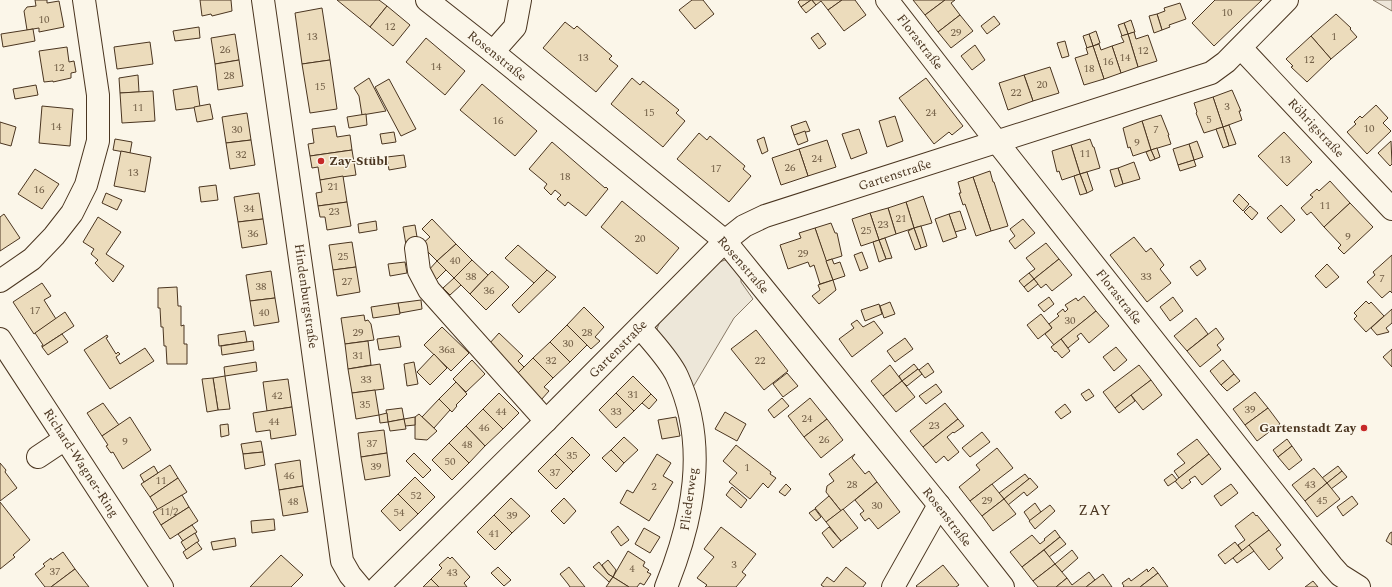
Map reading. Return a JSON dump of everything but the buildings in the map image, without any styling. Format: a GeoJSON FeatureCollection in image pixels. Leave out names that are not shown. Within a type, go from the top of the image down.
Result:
{"type":"FeatureCollection","features":[{"type":"Feature","properties":{"kind":"street"},"geometry":{"type":"LineString","coordinates":[[0,281],[32,259],[54,236],[72,213],[86,185],[98,141],[98,95],[84,0]]}},
{"type":"Feature","properties":{"kind":"street","name":"Hindenburgstraße"},"geometry":{"type":"LineString","coordinates":[[263,0],[308,308],[342,561],[350,575],[360,587]]}},
{"type":"Feature","properties":{"kind":"street","name":"Rosenstraße"},"geometry":{"type":"LineString","coordinates":[[427,0],[725,241],[1003,587]]}},
{"type":"Feature","properties":{"kind":"street"},"geometry":{"type":"LineString","coordinates":[[493,52],[515,27],[520,0]]}},
{"type":"Feature","properties":{"kind":"street","name":"Florastraße"},"geometry":{"type":"LineString","coordinates":[[887,0],[997,142],[1332,566],[1340,575],[1359,587]]}},
{"type":"Feature","properties":{"kind":"street","name":"Gartenstraße"},"geometry":{"type":"LineString","coordinates":[[378,587],[725,241],[744,226],[765,216],[1211,73],[1241,48],[1287,0]]}},
{"type":"Feature","properties":{"kind":"street","name":"Röhrigstraße"},"geometry":{"type":"LineString","coordinates":[[1241,48],[1392,208]]}},
{"type":"Feature","properties":{"kind":"street"},"geometry":{"type":"LineString","coordinates":[[416,248],[419,271],[429,290],[546,421]]}},
{"type":"Feature","properties":{"kind":"street","name":"Fliederweg"},"geometry":{"type":"LineString","coordinates":[[640,327],[676,374],[686,398],[694,450],[695,481],[690,512],[682,544],[666,587]]}},
{"type":"Feature","properties":{"kind":"street","name":"Richard-Wagner-Ring"},"geometry":{"type":"LineString","coordinates":[[0,339],[162,587]]}},
{"type":"Feature","properties":{"kind":"street"},"geometry":{"type":"LineString","coordinates":[[38,457],[65,439]]}},
{"type":"Feature","properties":{"kind":"street"},"geometry":{"type":"LineString","coordinates":[[894,587],[939,506]]}},
{"type":"Feature","properties":{"kind":"shaded area"},"geometry":{"type":"Polygon","coordinates":[[[1373,0],[1392,0],[1392,11],[1373,0]]]}},
{"type":"Feature","properties":{"kind":"shaded area"},"geometry":{"type":"Polygon","coordinates":[[[725,260],[733,263],[741,273],[741,282],[753,299],[734,318],[689,394],[658,336],[657,329],[660,321],[717,263],[725,260]]]}},
{"type":"Feature","properties":{"kind":"place","name":"Zay-Stübl"},"geometry":{"type":"Point","coordinates":[321,161]}},
{"type":"Feature","properties":{"kind":"place","name":"Gartenstadt Zay"},"geometry":{"type":"Point","coordinates":[1364,428]}},
{"type":"Feature","properties":{"kind":"district","name":"ZAY"},"geometry":{"type":"Point","coordinates":[1095,510]}}]}
